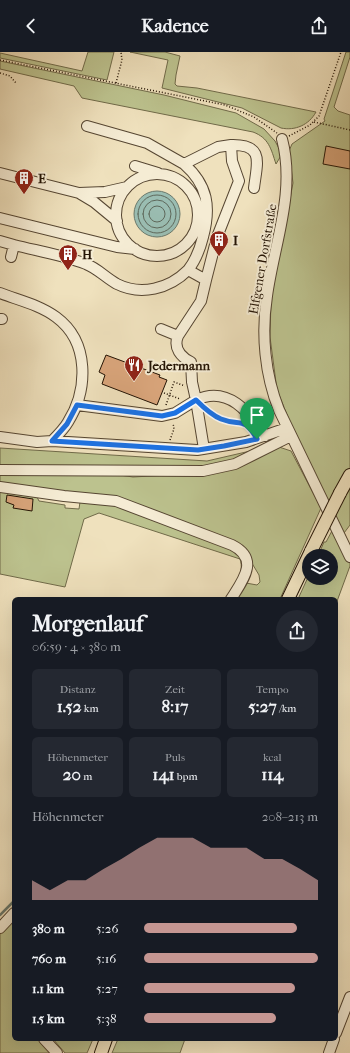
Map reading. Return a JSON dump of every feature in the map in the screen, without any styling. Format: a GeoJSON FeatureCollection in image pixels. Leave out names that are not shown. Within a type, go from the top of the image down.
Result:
{"type":"FeatureCollection","features":[{"type":"Feature","properties":{"kind":"main road"},"geometry":{"type":"LineString","coordinates":[[289,597],[350,475]]}},
{"type":"Feature","properties":{"kind":"main road"},"geometry":{"type":"LineString","coordinates":[[101,1053],[105,1041]]}},
{"type":"Feature","properties":{"kind":"street"},"geometry":{"type":"LineString","coordinates":[[0,241],[84,263],[117,284],[135,290],[150,290],[168,284],[188,270],[200,248],[206,225],[208,207],[201,183],[184,164],[147,143],[87,126]]}},
{"type":"Feature","properties":{"kind":"street","name":"Elfgener Dorfstraße"},"geometry":{"type":"LineString","coordinates":[[282,139],[286,160],[287,189],[267,296],[264,327],[266,356],[271,385],[276,402],[350,557]]}},
{"type":"Feature","properties":{"kind":"street"},"geometry":{"type":"LineString","coordinates":[[204,450],[192,382],[195,362],[182,356],[176,341],[201,301],[217,237],[239,181],[232,160],[231,145]]}},
{"type":"Feature","properties":{"kind":"street"},"geometry":{"type":"LineString","coordinates":[[184,164],[218,147],[246,145],[255,152],[257,164],[254,188]]}},
{"type":"Feature","properties":{"kind":"street"},"geometry":{"type":"LineString","coordinates":[[0,218],[117,247],[135,249],[147,254],[167,254],[184,245],[196,229],[198,209],[190,191],[180,181],[135,166]]}},
{"type":"Feature","properties":{"kind":"street"},"geometry":{"type":"LineString","coordinates":[[0,173],[79,193],[105,192],[127,187],[143,177],[162,174]]}},
{"type":"Feature","properties":{"kind":"street"},"geometry":{"type":"LineString","coordinates":[[127,187],[118,203],[117,221],[125,240],[135,249]]}},
{"type":"Feature","properties":{"kind":"street"},"geometry":{"type":"LineString","coordinates":[[79,193],[94,202],[117,221]]}},
{"type":"Feature","properties":{"kind":"street"},"geometry":{"type":"LineString","coordinates":[[11,257],[14,245]]}},
{"type":"Feature","properties":{"kind":"street"},"geometry":{"type":"LineString","coordinates":[[188,270],[206,280]]}},
{"type":"Feature","properties":{"kind":"street"},"geometry":{"type":"LineString","coordinates":[[0,293],[48,312],[62,323],[72,335],[81,356],[81,389],[77,405],[67,424],[52,441]]}},
{"type":"Feature","properties":{"kind":"street"},"geometry":{"type":"LineString","coordinates":[[161,329],[178,336]]}},
{"type":"Feature","properties":{"kind":"street"},"geometry":{"type":"LineString","coordinates":[[77,405],[162,416],[175,413],[196,400],[211,395],[236,402],[250,416],[265,436]]}},
{"type":"Feature","properties":{"kind":"street"},"geometry":{"type":"LineString","coordinates":[[0,436],[37,442],[52,441],[145,448],[204,450],[229,446],[265,436],[289,432]]}},
{"type":"Feature","properties":{"kind":"street"},"geometry":{"type":"LineString","coordinates":[[0,470],[203,471],[235,464],[289,432]]}},
{"type":"Feature","properties":{"kind":"street"},"geometry":{"type":"LineString","coordinates":[[0,488],[116,501],[232,545],[240,550],[244,555],[247,566],[245,577],[232,597]]}},
{"type":"Feature","properties":{"kind":"street"},"geometry":{"type":"LineString","coordinates":[[0,928],[12,914]]}},
{"type":"Feature","properties":{"kind":"street"},"geometry":{"type":"LineString","coordinates":[[338,1027],[350,996]]}},
{"type":"Feature","properties":{"kind":"street"},"geometry":{"type":"LineString","coordinates":[[46,1041],[57,1053]]}},
{"type":"Feature","properties":{"kind":"street"},"geometry":{"type":"LineString","coordinates":[[329,1053],[333,1041]]}},
{"type":"Feature","properties":{"kind":"path"},"geometry":{"type":"LineString","coordinates":[[116,83],[122,60],[121,52]]}},
{"type":"Feature","properties":{"kind":"path"},"geometry":{"type":"LineString","coordinates":[[0,60],[216,103],[234,108],[264,123],[282,139],[307,128],[314,122],[320,113],[341,52]]}},
{"type":"Feature","properties":{"kind":"path"},"geometry":{"type":"LineString","coordinates":[[0,73],[10,76],[16,83]]}},
{"type":"Feature","properties":{"kind":"path"},"geometry":{"type":"LineString","coordinates":[[314,122],[350,130]]}},
{"type":"Feature","properties":{"kind":"path"},"geometry":{"type":"LineString","coordinates":[[164,393],[186,400],[196,400],[220,418],[246,424]]}},
{"type":"Feature","properties":{"kind":"green space"},"geometry":{"type":"Polygon","coordinates":[[[88,52],[114,52],[107,80],[0,58],[0,53],[82,71],[88,52]]]}},
{"type":"Feature","properties":{"kind":"green space"},"geometry":{"type":"Polygon","coordinates":[[[130,52],[165,52],[180,56],[175,84],[177,86],[197,88],[316,112],[306,124],[291,129],[281,128],[242,108],[162,88],[168,60],[130,52]]]}},
{"type":"Feature","properties":{"kind":"green space"},"geometry":{"type":"Polygon","coordinates":[[[346,52],[350,52],[350,57],[334,107],[338,111],[350,115],[350,525],[344,533],[350,554],[350,566],[338,599],[338,597],[299,597],[304,585],[338,585],[338,549],[321,549],[333,529],[277,390],[270,337],[271,299],[293,183],[289,151],[292,144],[325,121],[324,119],[346,52]]]}},
{"type":"Feature","properties":{"kind":"green space"},"geometry":{"type":"Polygon","coordinates":[[[0,61],[164,95],[236,113],[264,129],[275,141],[282,154],[276,164],[269,145],[263,137],[253,132],[82,98],[74,86],[0,69],[0,61]]]}},
{"type":"Feature","properties":{"kind":"green space"},"geometry":{"type":"Polygon","coordinates":[[[279,447],[291,451],[321,508],[281,597],[235,597],[246,583],[257,585],[260,582],[259,575],[247,555],[131,503],[0,483],[0,472],[113,474],[133,477],[205,473],[279,447]]]}},
{"type":"Feature","properties":{"kind":"green space"},"geometry":{"type":"Polygon","coordinates":[[[0,448],[207,461],[259,449],[221,466],[0,467],[0,448]]]}},
{"type":"Feature","properties":{"kind":"green space"},"geometry":{"type":"Polygon","coordinates":[[[0,490],[36,495],[39,501],[65,505],[65,508],[79,509],[80,502],[111,502],[122,505],[230,546],[243,558],[245,565],[242,577],[230,597],[227,597],[240,575],[240,559],[99,513],[84,519],[65,587],[0,574],[0,490]]]}},
{"type":"Feature","properties":{"kind":"green space"},"geometry":{"type":"Polygon","coordinates":[[[12,917],[12,1041],[40,1041],[52,1053],[0,1053],[0,932],[12,917]]]}},
{"type":"Feature","properties":{"kind":"green space"},"geometry":{"type":"Polygon","coordinates":[[[55,1041],[92,1041],[87,1053],[65,1053],[55,1041]]]}},
{"type":"Feature","properties":{"kind":"green space"},"geometry":{"type":"Polygon","coordinates":[[[117,1041],[184,1041],[180,1053],[112,1053],[117,1041]]]}},
{"type":"Feature","properties":{"kind":"water"},"geometry":{"type":"Polygon","coordinates":[[[162,191],[174,197],[179,205],[179,223],[174,231],[166,236],[152,237],[140,231],[135,223],[134,209],[140,197],[148,192],[162,191]]]}},
{"type":"Feature","properties":{"kind":"building"},"geometry":{"type":"Polygon","coordinates":[[[326,146],[350,151],[350,169],[323,164],[326,146]]]}},
{"type":"Feature","properties":{"kind":"building","name":"Jedermann"},"geometry":{"type":"Polygon","coordinates":[[[106,355],[160,375],[159,377],[167,380],[157,405],[102,384],[105,375],[99,372],[106,355]]]}},
{"type":"Feature","properties":{"kind":"building"},"geometry":{"type":"Polygon","coordinates":[[[7,495],[33,499],[32,511],[13,508],[14,505],[6,502],[7,495]]]}},
{"type":"Feature","properties":{"kind":"waterway"},"geometry":{"type":"LineString","coordinates":[[0,915],[12,903]]}},
{"type":"Feature","properties":{"kind":"place","name":"E"},"geometry":{"type":"Point","coordinates":[24,195]}},
{"type":"Feature","properties":{"kind":"place","name":"I"},"geometry":{"type":"Point","coordinates":[219,257]}},
{"type":"Feature","properties":{"kind":"place","name":"H"},"geometry":{"type":"Point","coordinates":[68,271]}},
{"type":"Feature","properties":{"kind":"place","name":"Jedermann"},"geometry":{"type":"Point","coordinates":[134,382]}},
{"type":"Feature","properties":{"kind":"route"},"geometry":{"type":"LineString","coordinates":[[196,400],[212,414],[222,419],[244,423],[250,428],[257,439],[198,450],[145,448],[52,441],[64,429],[77,405],[156,416],[167,416],[175,413],[196,400]]}}]}
